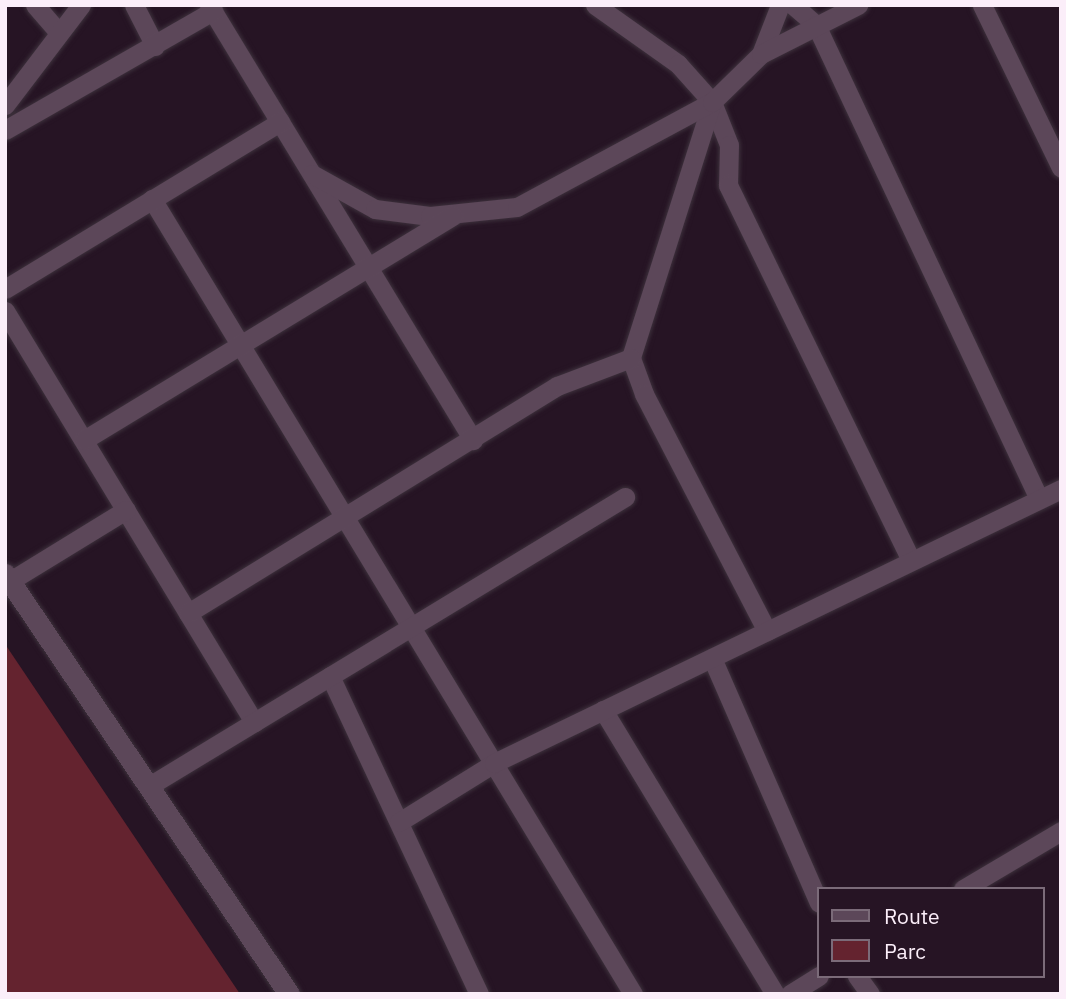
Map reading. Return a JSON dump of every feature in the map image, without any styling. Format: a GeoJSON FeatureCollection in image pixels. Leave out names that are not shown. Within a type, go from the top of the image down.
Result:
{"type":"FeatureCollection","features":[{"type":"Feature","properties":{"kind":"main road"},"geometry":{"type":"LineString","coordinates":[[7,578],[289,994]]}},
{"type":"Feature","properties":{"kind":"street"},"geometry":{"type":"LineString","coordinates":[[36,5],[58,31]]}},
{"type":"Feature","properties":{"kind":"street"},"geometry":{"type":"LineString","coordinates":[[5,105],[58,31],[81,5]]}},
{"type":"Feature","properties":{"kind":"street"},"geometry":{"type":"LineString","coordinates":[[134,5],[155,46]]}},
{"type":"Feature","properties":{"kind":"street"},"geometry":{"type":"LineString","coordinates":[[595,5],[678,64],[712,102],[729,145],[728,185],[911,562]]}},
{"type":"Feature","properties":{"kind":"street"},"geometry":{"type":"LineString","coordinates":[[761,54],[780,5]]}},
{"type":"Feature","properties":{"kind":"street"},"geometry":{"type":"LineString","coordinates":[[793,5],[816,25],[1039,499]]}},
{"type":"Feature","properties":{"kind":"street"},"geometry":{"type":"LineString","coordinates":[[312,174],[375,209],[430,216],[517,206],[712,102],[761,54],[858,5]]}},
{"type":"Feature","properties":{"kind":"street"},"geometry":{"type":"LineString","coordinates":[[982,5],[1061,168]]}},
{"type":"Feature","properties":{"kind":"street"},"geometry":{"type":"LineString","coordinates":[[5,130],[155,46],[211,8],[473,440]]}},
{"type":"Feature","properties":{"kind":"street"},"geometry":{"type":"LineString","coordinates":[[712,102],[631,358],[644,394],[767,632]]}},
{"type":"Feature","properties":{"kind":"street"},"geometry":{"type":"LineString","coordinates":[[5,289],[280,122]]}},
{"type":"Feature","properties":{"kind":"street"},"geometry":{"type":"LineString","coordinates":[[152,200],[633,994]]}},
{"type":"Feature","properties":{"kind":"street"},"geometry":{"type":"LineString","coordinates":[[84,440],[463,211]]}},
{"type":"Feature","properties":{"kind":"street"},"geometry":{"type":"LineString","coordinates":[[5,311],[254,722]]}},
{"type":"Feature","properties":{"kind":"street"},"geometry":{"type":"LineString","coordinates":[[188,613],[557,386],[631,358]]}},
{"type":"Feature","properties":{"kind":"street"},"geometry":{"type":"LineString","coordinates":[[399,822],[494,763],[1061,489]]}},
{"type":"Feature","properties":{"kind":"street"},"geometry":{"type":"LineString","coordinates":[[149,786],[625,496]]}},
{"type":"Feature","properties":{"kind":"street"},"geometry":{"type":"LineString","coordinates":[[7,578],[126,510]]}},
{"type":"Feature","properties":{"kind":"street"},"geometry":{"type":"LineString","coordinates":[[712,658],[818,901]]}},
{"type":"Feature","properties":{"kind":"street"},"geometry":{"type":"LineString","coordinates":[[330,676],[479,994]]}},
{"type":"Feature","properties":{"kind":"street"},"geometry":{"type":"LineString","coordinates":[[603,710],[775,994]]}},
{"type":"Feature","properties":{"kind":"street"},"geometry":{"type":"LineString","coordinates":[[966,887],[1061,831]]}},
{"type":"Feature","properties":{"kind":"street"},"geometry":{"type":"LineString","coordinates":[[790,994],[818,977]]}},
{"type":"Feature","properties":{"kind":"street"},"geometry":{"type":"LineString","coordinates":[[858,978],[870,994]]}},
{"type":"Feature","properties":{"kind":"green space"},"geometry":{"type":"Polygon","coordinates":[[[5,644],[240,994],[5,994],[5,644]]]}}]}
